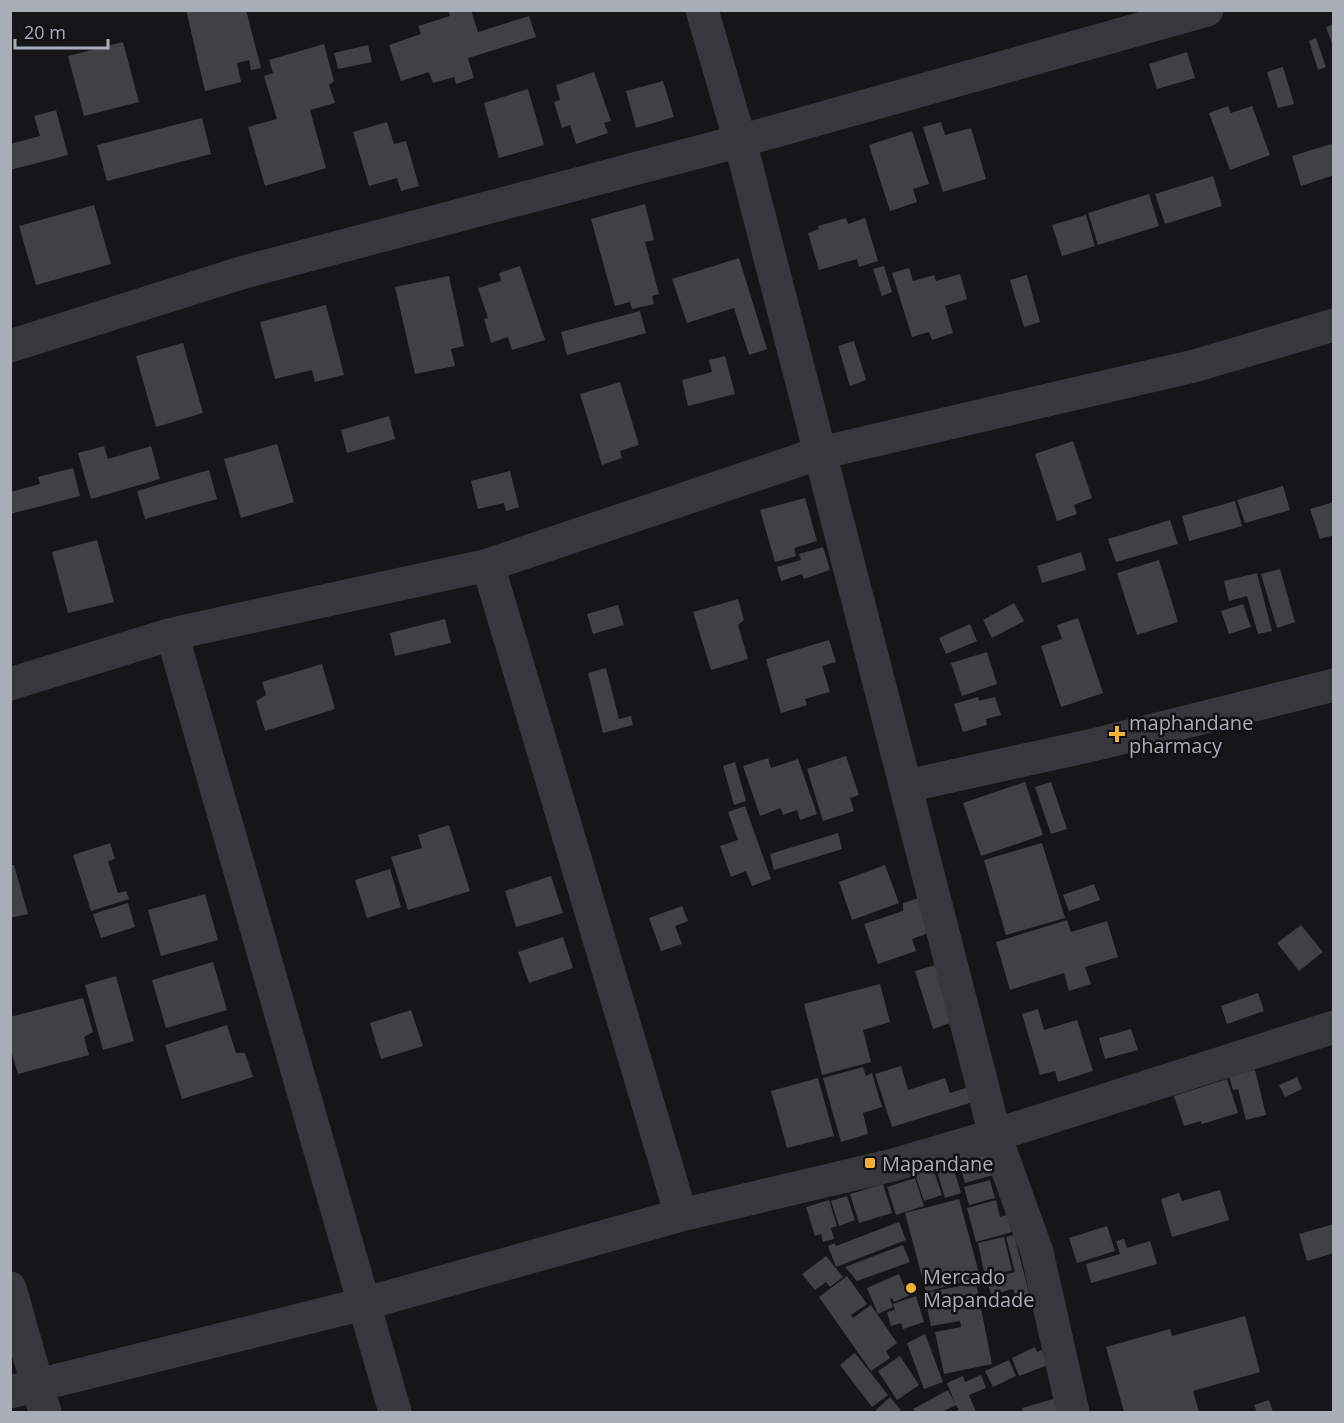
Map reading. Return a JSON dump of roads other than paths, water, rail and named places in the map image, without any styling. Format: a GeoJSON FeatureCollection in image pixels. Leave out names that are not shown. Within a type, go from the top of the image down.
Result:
{"type":"FeatureCollection","features":[{"type":"Feature","properties":{"kind":"street"},"geometry":{"type":"LineString","coordinates":[[702,10],[740,141],[995,1135],[1037,1252],[1073,1413]]}},
{"type":"Feature","properties":{"kind":"street"},"geometry":{"type":"LineString","coordinates":[[10,346],[244,272],[740,141],[1207,10]]}},
{"type":"Feature","properties":{"kind":"street"},"geometry":{"type":"LineString","coordinates":[[10,684],[172,634],[488,565],[820,453],[1194,366],[1334,325]]}},
{"type":"Feature","properties":{"kind":"street"},"geometry":{"type":"LineString","coordinates":[[488,565],[681,1215]]}},
{"type":"Feature","properties":{"kind":"street"},"geometry":{"type":"LineString","coordinates":[[172,634],[395,1413]]}},
{"type":"Feature","properties":{"kind":"street"},"geometry":{"type":"LineString","coordinates":[[907,786],[1097,744],[1334,686]]}},
{"type":"Feature","properties":{"kind":"street"},"geometry":{"type":"LineString","coordinates":[[10,1288],[31,1396],[681,1215],[893,1165],[995,1135],[1334,1027]]}},
{"type":"Feature","properties":{"kind":"place","name":"maphandane pharmacy"},"geometry":{"type":"Point","coordinates":[1117,734]}},
{"type":"Feature","properties":{"kind":"place","name":"Mapandane"},"geometry":{"type":"Point","coordinates":[870,1163]}},
{"type":"Feature","properties":{"kind":"place","name":"Mercado Mapandade"},"geometry":{"type":"Point","coordinates":[911,1288]}}]}
